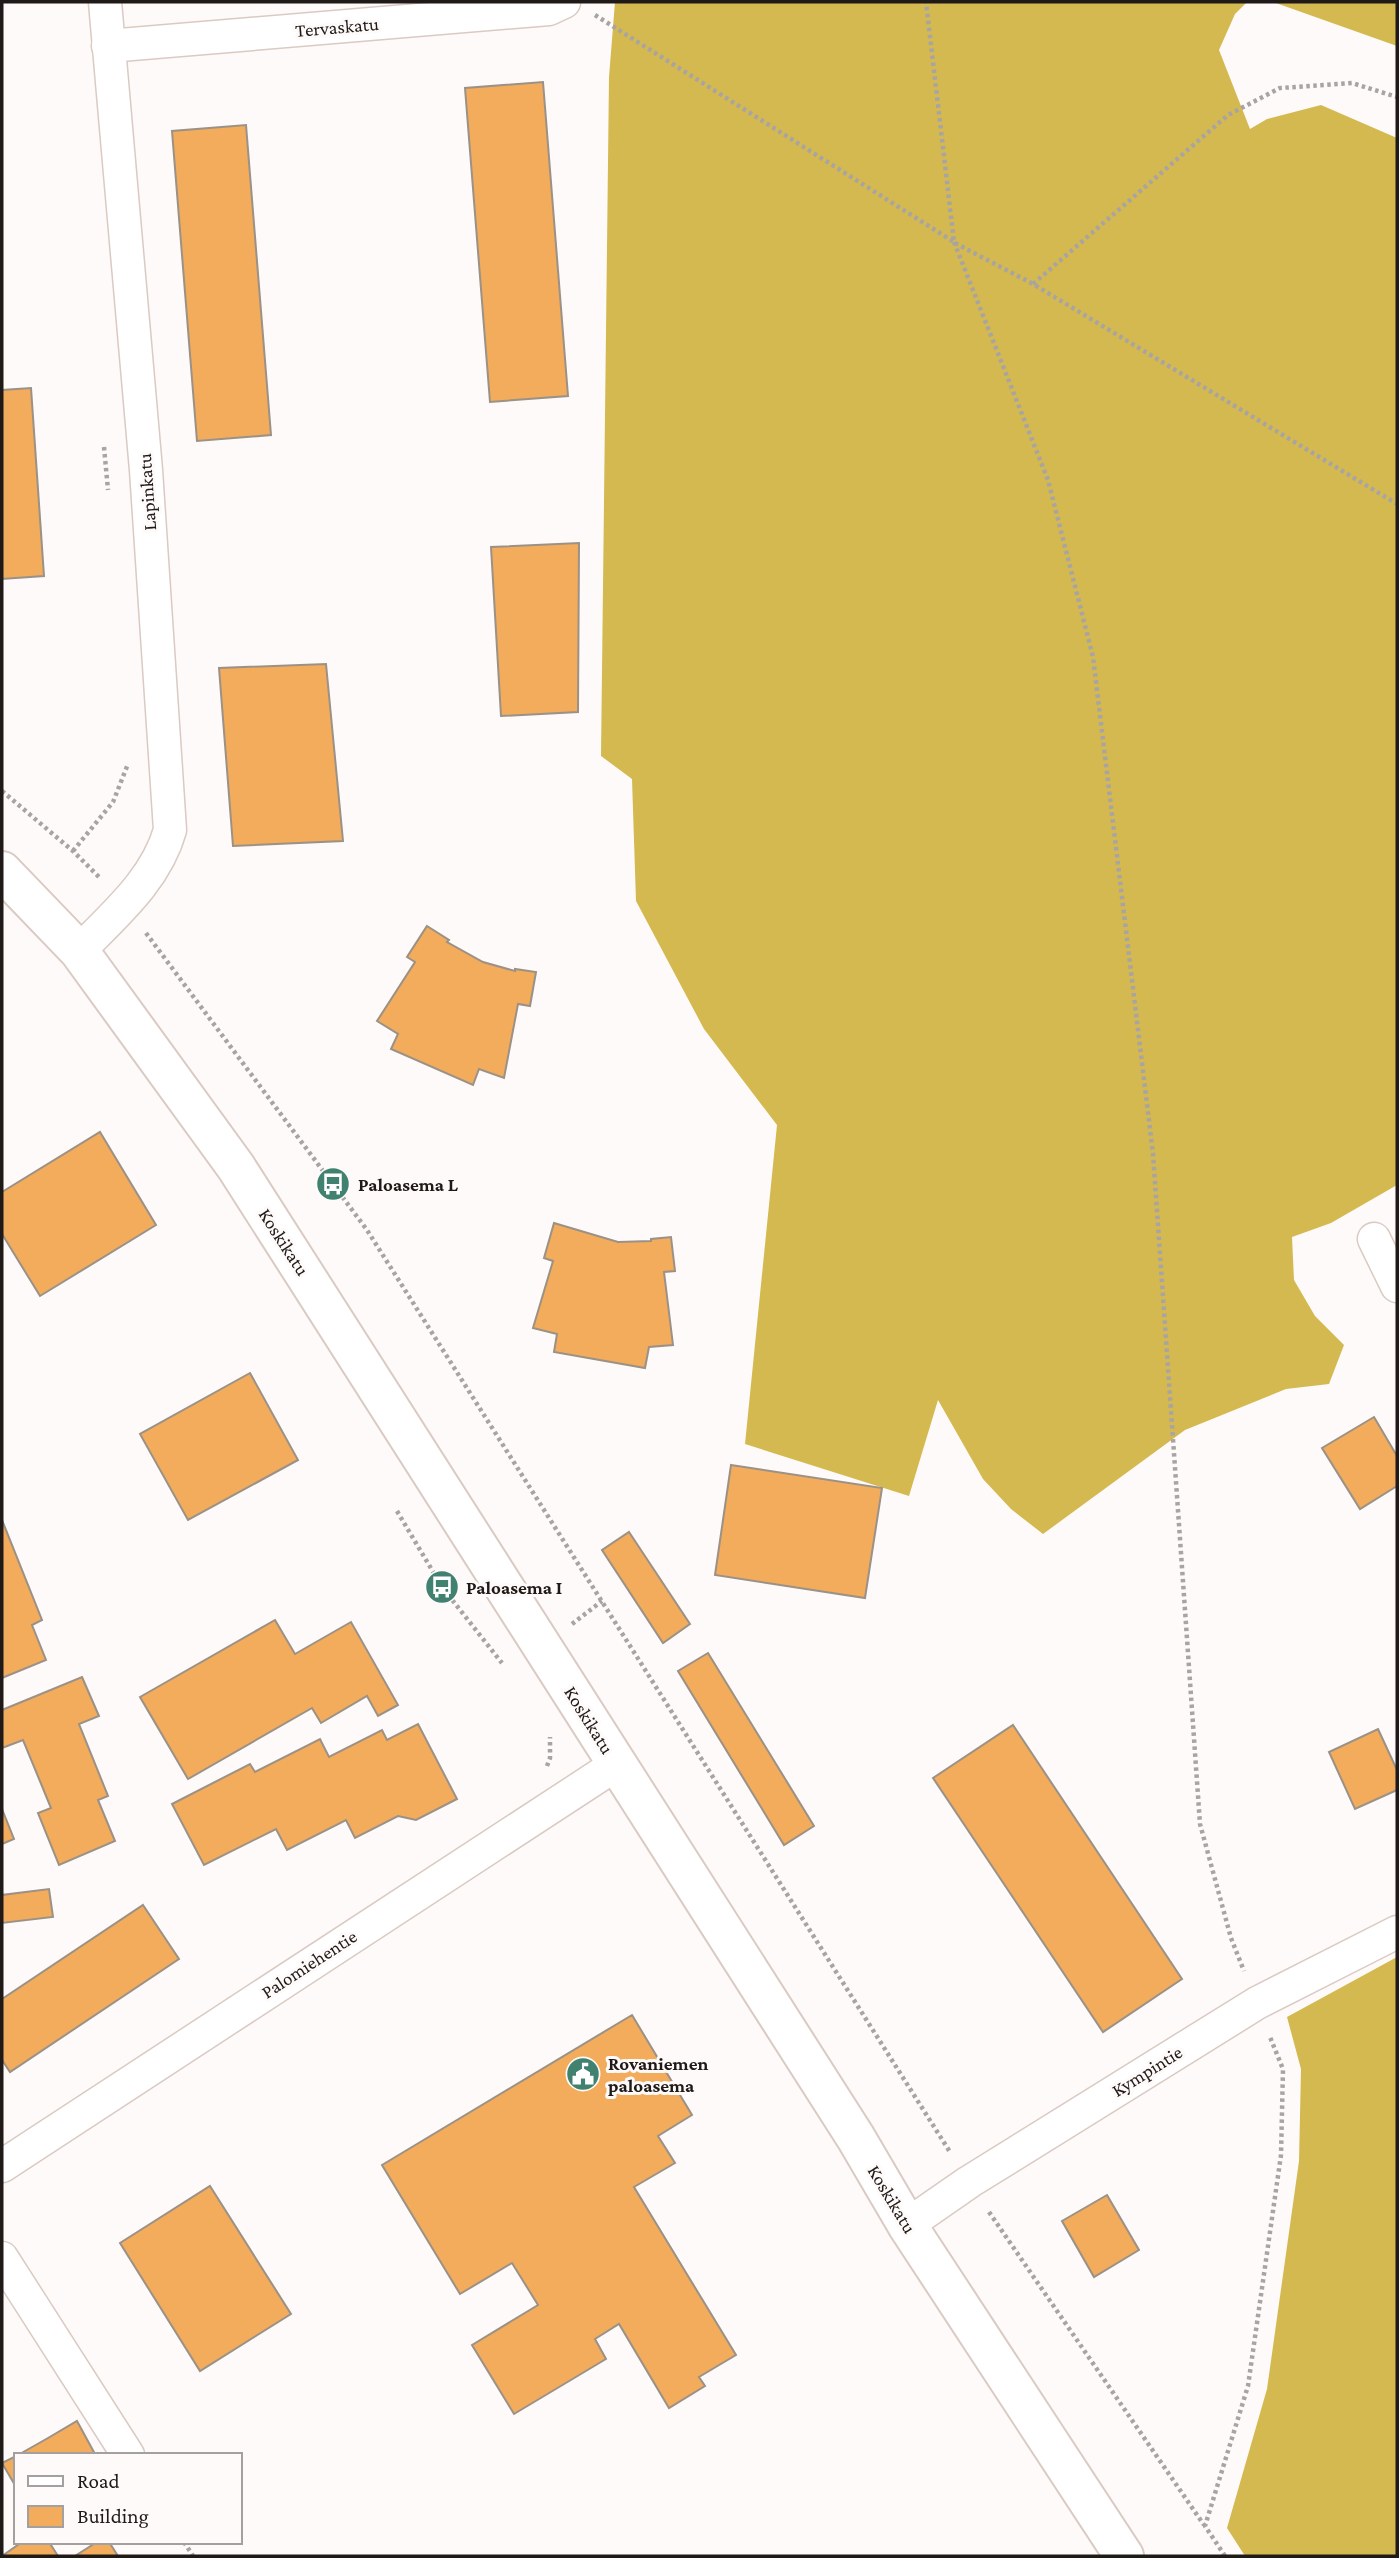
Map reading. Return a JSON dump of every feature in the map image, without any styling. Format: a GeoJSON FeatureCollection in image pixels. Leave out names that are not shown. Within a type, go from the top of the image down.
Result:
{"type":"FeatureCollection","features":[{"type":"Feature","properties":{"kind":"main road","name":"Koskikatu"},"geometry":{"type":"LineString","coordinates":[[2,871],[79,951],[236,1167],[856,2138],[907,2225],[1124,2556]]}},
{"type":"Feature","properties":{"kind":"street","name":"Lapinkatu"},"geometry":{"type":"LineString","coordinates":[[79,951],[125,904],[155,867],[170,831],[146,470],[105,2]]}},
{"type":"Feature","properties":{"kind":"street","name":"Tervaskatu"},"geometry":{"type":"LineString","coordinates":[[108,46],[578,7]]}},
{"type":"Feature","properties":{"kind":"street"},"geometry":{"type":"LineString","coordinates":[[1374,1239],[1397,1286]]}},
{"type":"Feature","properties":{"kind":"street","name":"Palomiehentie"},"geometry":{"type":"LineString","coordinates":[[2,2166],[617,1764]]}},
{"type":"Feature","properties":{"kind":"street","name":"Kympintie"},"geometry":{"type":"LineString","coordinates":[[907,2225],[969,2182],[1257,2003],[1397,1931]]}},
{"type":"Feature","properties":{"kind":"street"},"geometry":{"type":"LineString","coordinates":[[2,2258],[127,2453]]}},
{"type":"Feature","properties":{"kind":"path"},"geometry":{"type":"LineString","coordinates":[[926,2],[954,243],[1048,480],[1093,657],[1153,1154],[1200,1824],[1231,1938],[1283,2069],[1280,2155],[1248,2386],[1205,2526]]}},
{"type":"Feature","properties":{"kind":"path"},"geometry":{"type":"LineString","coordinates":[[578,7],[954,243],[1033,285],[1397,504]]}},
{"type":"Feature","properties":{"kind":"path"},"geometry":{"type":"LineString","coordinates":[[1033,285],[1228,115],[1280,88],[1352,83],[1397,97]]}},
{"type":"Feature","properties":{"kind":"path"},"geometry":{"type":"LineString","coordinates":[[104,440],[108,495]]}},
{"type":"Feature","properties":{"kind":"path"},"geometry":{"type":"LineString","coordinates":[[73,851],[113,802],[128,763]]}},
{"type":"Feature","properties":{"kind":"path"},"geometry":{"type":"LineString","coordinates":[[2,791],[73,851],[125,904],[367,1230],[969,2182],[1225,2556]]}},
{"type":"Feature","properties":{"kind":"path"},"geometry":{"type":"LineString","coordinates":[[397,1511],[442,1587],[507,1669],[542,1647]]}},
{"type":"Feature","properties":{"kind":"path"},"geometry":{"type":"LineString","coordinates":[[545,1770],[550,1758],[551,1736]]}},
{"type":"Feature","properties":{"kind":"shaded area"},"geometry":{"type":"Polygon","coordinates":[[[615,2],[1247,2],[1235,14],[1219,50],[1250,129],[1267,119],[1321,105],[1397,138],[1397,1185],[1331,1223],[1292,1237],[1294,1280],[1315,1316],[1344,1345],[1329,1384],[1286,1389],[1185,1430],[1043,1534],[1011,1509],[983,1479],[938,1400],[909,1496],[745,1444],[777,1125],[704,1029],[636,901],[632,779],[601,756],[609,77],[615,2]]]}},
{"type":"Feature","properties":{"kind":"shaded area"},"geometry":{"type":"Polygon","coordinates":[[[1273,2],[1397,2],[1397,46],[1273,2]]]}},
{"type":"Feature","properties":{"kind":"shaded area"},"geometry":{"type":"Polygon","coordinates":[[[1397,1957],[1397,2556],[1245,2556],[1227,2528],[1267,2389],[1299,2161],[1301,2069],[1287,2017],[1397,1957]]]}},
{"type":"Feature","properties":{"kind":"building"},"geometry":{"type":"Polygon","coordinates":[[[543,82],[568,396],[490,402],[465,88],[543,82]]]}},
{"type":"Feature","properties":{"kind":"building"},"geometry":{"type":"Polygon","coordinates":[[[246,125],[271,435],[197,441],[172,131],[246,125]]]}},
{"type":"Feature","properties":{"kind":"building"},"geometry":{"type":"Polygon","coordinates":[[[31,388],[44,576],[2,579],[2,390],[31,388]]]}},
{"type":"Feature","properties":{"kind":"building"},"geometry":{"type":"Polygon","coordinates":[[[579,543],[578,712],[501,716],[491,547],[579,543]]]}},
{"type":"Feature","properties":{"kind":"building"},"geometry":{"type":"Polygon","coordinates":[[[326,664],[343,841],[233,846],[219,668],[326,664]]]}},
{"type":"Feature","properties":{"kind":"building"},"geometry":{"type":"Polygon","coordinates":[[[427,926],[449,940],[447,942],[483,962],[515,971],[536,972],[530,1006],[518,1004],[504,1078],[479,1069],[473,1085],[391,1049],[398,1034],[377,1021],[415,962],[407,957],[427,926]]]}},
{"type":"Feature","properties":{"kind":"building"},"geometry":{"type":"Polygon","coordinates":[[[100,1132],[156,1225],[40,1296],[2,1234],[2,1192],[100,1132]]]}},
{"type":"Feature","properties":{"kind":"building"},"geometry":{"type":"Polygon","coordinates":[[[554,1223],[618,1242],[651,1241],[671,1237],[675,1271],[664,1272],[673,1345],[649,1347],[645,1368],[554,1352],[557,1334],[533,1328],[553,1261],[544,1258],[554,1223]]]}},
{"type":"Feature","properties":{"kind":"building"},"geometry":{"type":"Polygon","coordinates":[[[250,1373],[298,1460],[188,1520],[140,1434],[250,1373]]]}},
{"type":"Feature","properties":{"kind":"building"},"geometry":{"type":"Polygon","coordinates":[[[1374,1417],[1397,1456],[1397,1486],[1360,1509],[1322,1448],[1374,1417]]]}},
{"type":"Feature","properties":{"kind":"building"},"geometry":{"type":"Polygon","coordinates":[[[731,1465],[882,1488],[865,1598],[715,1575],[731,1465]]]}},
{"type":"Feature","properties":{"kind":"building"},"geometry":{"type":"Polygon","coordinates":[[[2,1520],[42,1620],[32,1625],[46,1660],[2,1678],[2,1520]]]}},
{"type":"Feature","properties":{"kind":"building"},"geometry":{"type":"Polygon","coordinates":[[[629,1532],[690,1624],[663,1643],[602,1550],[629,1532]]]}},
{"type":"Feature","properties":{"kind":"building"},"geometry":{"type":"Polygon","coordinates":[[[275,1620],[295,1654],[351,1622],[398,1705],[378,1716],[367,1696],[321,1723],[312,1708],[188,1779],[140,1697],[275,1620]]]}},
{"type":"Feature","properties":{"kind":"building"},"geometry":{"type":"Polygon","coordinates":[[[708,1653],[814,1826],[784,1845],[678,1671],[708,1653]]]}},
{"type":"Feature","properties":{"kind":"building"},"geometry":{"type":"Polygon","coordinates":[[[82,1677],[99,1716],[79,1724],[108,1796],[98,1800],[115,1841],[59,1865],[38,1813],[51,1808],[23,1740],[2,1748],[2,1710],[82,1677]]]}},
{"type":"Feature","properties":{"kind":"building"},"geometry":{"type":"Polygon","coordinates":[[[418,1724],[457,1799],[416,1820],[398,1816],[355,1838],[346,1820],[287,1850],[276,1829],[204,1865],[172,1804],[250,1764],[255,1772],[320,1739],[329,1757],[382,1730],[387,1740],[418,1724]]]}},
{"type":"Feature","properties":{"kind":"building"},"geometry":{"type":"Polygon","coordinates":[[[1013,1725],[1182,1979],[1103,2032],[933,1778],[1013,1725]]]}},
{"type":"Feature","properties":{"kind":"building"},"geometry":{"type":"Polygon","coordinates":[[[1378,1729],[1397,1770],[1397,1790],[1355,1809],[1329,1752],[1378,1729]]]}},
{"type":"Feature","properties":{"kind":"building"},"geometry":{"type":"Polygon","coordinates":[[[2,1809],[14,1839],[2,1844],[2,1809]]]}},
{"type":"Feature","properties":{"kind":"building"},"geometry":{"type":"Polygon","coordinates":[[[49,1889],[53,1917],[2,1923],[2,1895],[49,1889]]]}},
{"type":"Feature","properties":{"kind":"building"},"geometry":{"type":"Polygon","coordinates":[[[143,1905],[179,1959],[10,2072],[2,2060],[2,1999],[143,1905]]]}},
{"type":"Feature","properties":{"kind":"building"},"geometry":{"type":"Polygon","coordinates":[[[632,2015],[692,2115],[658,2136],[675,2163],[634,2187],[736,2355],[699,2377],[705,2386],[669,2408],[619,2324],[595,2339],[606,2359],[514,2414],[472,2345],[538,2305],[512,2263],[460,2294],[382,2165],[632,2015]]]}},
{"type":"Feature","properties":{"kind":"building"},"geometry":{"type":"Polygon","coordinates":[[[210,2186],[291,2314],[200,2371],[120,2243],[210,2186]]]}},
{"type":"Feature","properties":{"kind":"building"},"geometry":{"type":"Polygon","coordinates":[[[1107,2195],[1139,2250],[1094,2277],[1062,2221],[1107,2195]]]}},
{"type":"Feature","properties":{"kind":"building"},"geometry":{"type":"Polygon","coordinates":[[[77,2421],[94,2453],[22,2453],[77,2421]]]}},
{"type":"Feature","properties":{"kind":"building"},"geometry":{"type":"Polygon","coordinates":[[[14,2457],[14,2484],[2,2463],[14,2457]]]}},
{"type":"Feature","properties":{"kind":"building"},"geometry":{"type":"Polygon","coordinates":[[[19,2544],[50,2544],[58,2556],[2,2556],[19,2544]]]}},
{"type":"Feature","properties":{"kind":"building"},"geometry":{"type":"Polygon","coordinates":[[[94,2544],[110,2544],[118,2556],[75,2556],[94,2544]]]}},
{"type":"Feature","properties":{"kind":"place","name":"Paloasema L"},"geometry":{"type":"Point","coordinates":[333,1184]}},
{"type":"Feature","properties":{"kind":"place","name":"Paloasema I"},"geometry":{"type":"Point","coordinates":[442,1587]}},
{"type":"Feature","properties":{"kind":"place","name":"Rovaniemen paloasema"},"geometry":{"type":"Point","coordinates":[583,2074]}}]}
